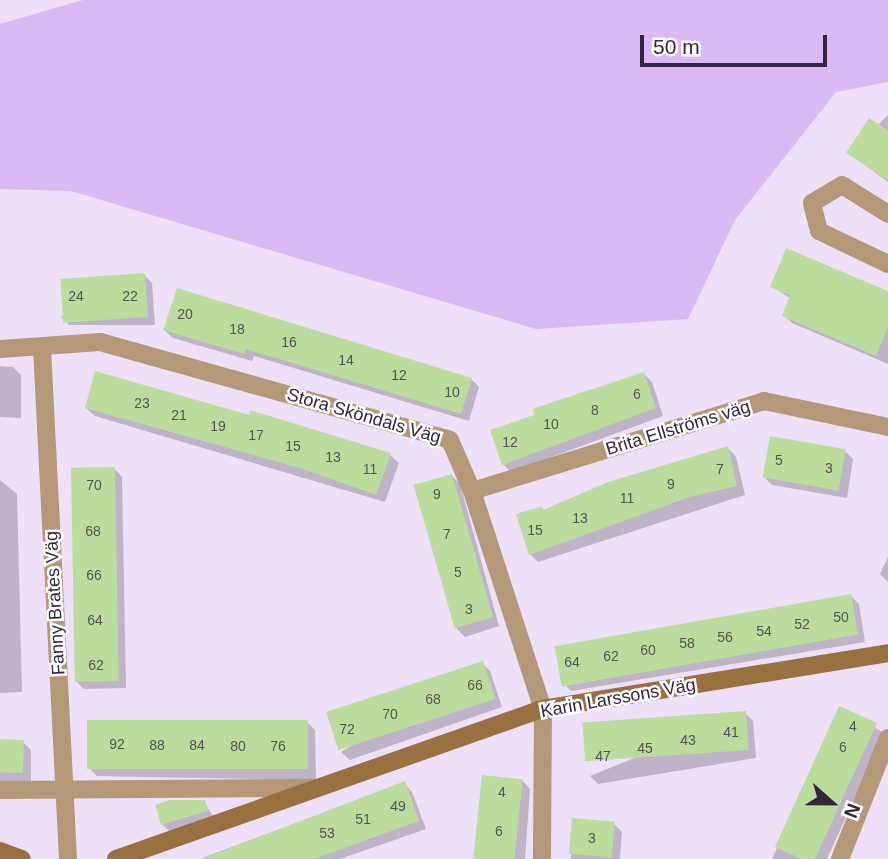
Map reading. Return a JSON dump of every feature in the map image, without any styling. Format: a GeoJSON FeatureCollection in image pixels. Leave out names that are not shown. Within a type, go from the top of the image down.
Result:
{"type":"FeatureCollection","features":[{"type":"Feature","properties":{"kind":"street"},"geometry":{"type":"LineString","coordinates":[[888,214],[842,185],[812,203],[819,231],[888,264]]}},
{"type":"Feature","properties":{"kind":"street","name":"Stora Sköndals Väg"},"geometry":{"type":"LineString","coordinates":[[0,349],[100,342],[450,440],[472,491],[543,709],[542,859]]}},
{"type":"Feature","properties":{"kind":"street","name":"Fanny Brates Väg"},"geometry":{"type":"LineString","coordinates":[[42,348],[68,859]]}},
{"type":"Feature","properties":{"kind":"street","name":"Brita Ellströms väg"},"geometry":{"type":"LineString","coordinates":[[472,491],[764,401],[888,427]]}},
{"type":"Feature","properties":{"kind":"street","name":"Karin Larssons Väg"},"geometry":{"type":"LineString","coordinates":[[116,859],[543,709],[888,653]]}},
{"type":"Feature","properties":{"kind":"street"},"geometry":{"type":"LineString","coordinates":[[840,859],[888,738]]}},
{"type":"Feature","properties":{"kind":"street","name":"Karin Larssons Väg"},"geometry":{"type":"LineString","coordinates":[[0,790],[317,788]]}},
{"type":"Feature","properties":{"kind":"street"},"geometry":{"type":"LineString","coordinates":[[0,851],[22,859]]}},
{"type":"Feature","properties":{"kind":"shaded area"},"geometry":{"type":"Polygon","coordinates":[[[83,0],[888,0],[888,82],[836,92],[735,220],[688,319],[536,329],[71,191],[0,189],[0,24],[83,0]]]}},
{"type":"Feature","properties":{"kind":"building"},"geometry":{"type":"Polygon","coordinates":[[[869,118],[888,130],[888,180],[846,153],[869,118]]]}},
{"type":"Feature","properties":{"kind":"building"},"geometry":{"type":"Polygon","coordinates":[[[786,248],[888,291],[888,327],[876,356],[782,316],[790,295],[770,287],[786,248]]]}},
{"type":"Feature","properties":{"kind":"building"},"geometry":{"type":"Polygon","coordinates":[[[145,273],[148,317],[63,323],[60,279],[145,273]]]}},
{"type":"Feature","properties":{"kind":"building"},"geometry":{"type":"Polygon","coordinates":[[[177,288],[472,378],[461,414],[246,349],[244,354],[163,330],[177,288]]]}},
{"type":"Feature","properties":{"kind":"building"},"geometry":{"type":"Polygon","coordinates":[[[95,371],[249,415],[250,410],[391,453],[376,495],[303,469],[85,408],[95,371]]]}},
{"type":"Feature","properties":{"kind":"building"},"geometry":{"type":"Polygon","coordinates":[[[644,372],[656,408],[502,465],[490,430],[534,415],[532,409],[644,372]]]}},
{"type":"Feature","properties":{"kind":"building"},"geometry":{"type":"Polygon","coordinates":[[[770,436],[846,449],[839,491],[763,477],[770,436]]]}},
{"type":"Feature","properties":{"kind":"building"},"geometry":{"type":"Polygon","coordinates":[[[728,446],[737,486],[690,497],[529,555],[516,514],[542,506],[543,510],[608,482],[728,446]]]}},
{"type":"Feature","properties":{"kind":"building"},"geometry":{"type":"Polygon","coordinates":[[[115,467],[119,681],[75,682],[71,468],[115,467]]]}},
{"type":"Feature","properties":{"kind":"building"},"geometry":{"type":"Polygon","coordinates":[[[452,474],[493,617],[455,628],[414,485],[452,474]]]}},
{"type":"Feature","properties":{"kind":"building"},"geometry":{"type":"Polygon","coordinates":[[[851,594],[858,634],[562,687],[555,646],[851,594]]]}},
{"type":"Feature","properties":{"kind":"building"},"geometry":{"type":"Polygon","coordinates":[[[483,661],[495,699],[338,750],[326,712],[483,661]]]}},
{"type":"Feature","properties":{"kind":"building"},"geometry":{"type":"Polygon","coordinates":[[[839,706],[877,723],[815,859],[802,859],[775,847],[839,706]]]}},
{"type":"Feature","properties":{"kind":"building"},"geometry":{"type":"Polygon","coordinates":[[[746,711],[749,750],[585,761],[582,722],[746,711]]]}},
{"type":"Feature","properties":{"kind":"building"},"geometry":{"type":"Polygon","coordinates":[[[87,720],[308,720],[308,769],[87,769],[87,720]]]}},
{"type":"Feature","properties":{"kind":"building"},"geometry":{"type":"Polygon","coordinates":[[[0,739],[24,740],[23,773],[0,772],[0,739]]]}},
{"type":"Feature","properties":{"kind":"building"},"geometry":{"type":"Polygon","coordinates":[[[482,775],[523,779],[514,859],[473,859],[482,775]]]}},
{"type":"Feature","properties":{"kind":"building"},"geometry":{"type":"Polygon","coordinates":[[[405,781],[419,821],[314,859],[202,859],[405,781]]]}},
{"type":"Feature","properties":{"kind":"building"},"geometry":{"type":"Polygon","coordinates":[[[169,800],[205,800],[208,811],[161,825],[155,805],[169,800]]]}},
{"type":"Feature","properties":{"kind":"building"},"geometry":{"type":"Polygon","coordinates":[[[572,818],[615,822],[612,858],[569,854],[572,818]]]}}]}
